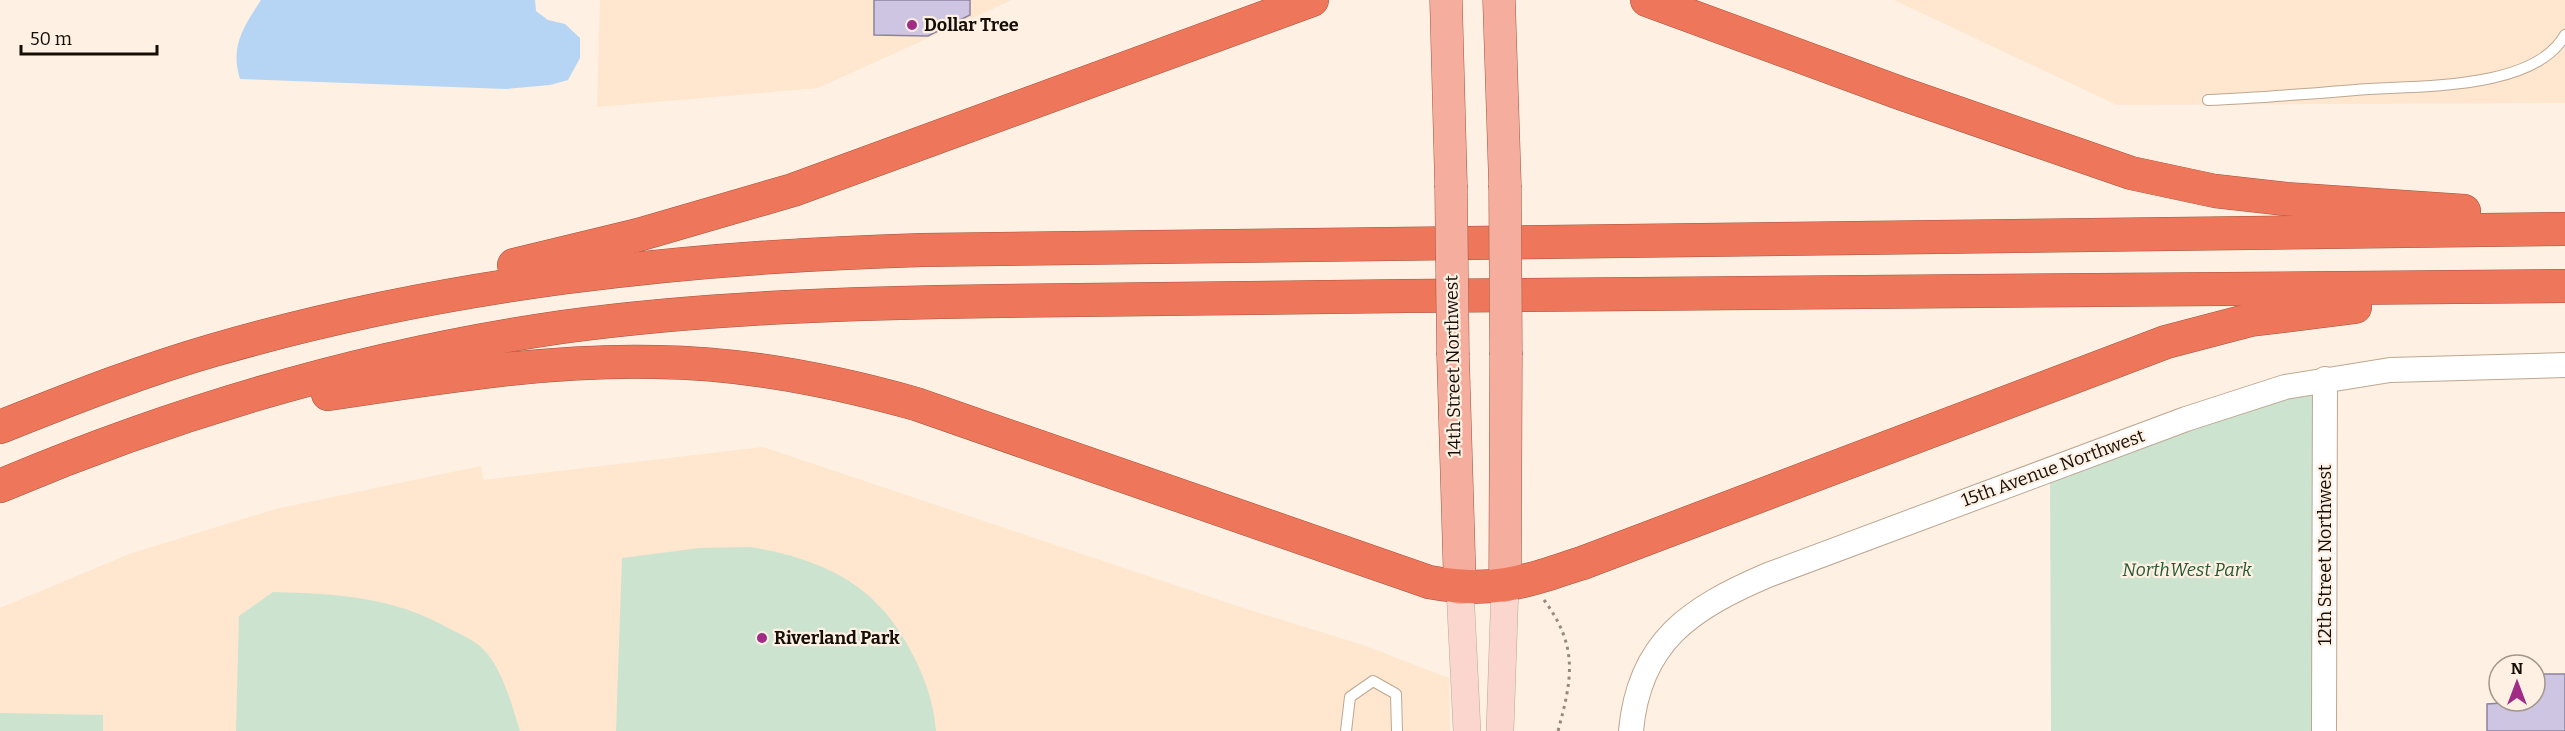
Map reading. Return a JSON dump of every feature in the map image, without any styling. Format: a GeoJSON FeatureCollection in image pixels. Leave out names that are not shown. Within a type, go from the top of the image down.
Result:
{"type":"FeatureCollection","features":[{"type":"Feature","properties":{"kind":"highway"},"geometry":{"type":"LineString","coordinates":[[0,428],[117,382],[346,308],[638,235],[793,190],[1312,0]]}},
{"type":"Feature","properties":{"kind":"highway"},"geometry":{"type":"LineString","coordinates":[[1647,0],[1900,93],[2096,161],[2153,178],[2215,191],[2286,199],[2565,218]]}},
{"type":"Feature","properties":{"kind":"highway"},"geometry":{"type":"LineString","coordinates":[[215,350],[325,321],[423,300],[566,276],[647,266],[848,252],[2565,229]]}},
{"type":"Feature","properties":{"kind":"highway"},"geometry":{"type":"LineString","coordinates":[[0,486],[138,432],[254,395],[376,362],[432,350],[604,322],[788,306],[1928,290],[2565,286]]}},
{"type":"Feature","properties":{"kind":"highway"},"geometry":{"type":"LineString","coordinates":[[138,432],[307,397],[570,363],[657,362],[742,368],[824,381],[916,404],[1399,573],[1460,588],[1518,584],[2114,361],[2214,328],[2328,309],[2565,294]]}},
{"type":"Feature","properties":{"kind":"main road","name":"14th Street Northwest"},"geometry":{"type":"LineString","coordinates":[[1446,0],[1453,356],[1467,731]]}},
{"type":"Feature","properties":{"kind":"main road"},"geometry":{"type":"LineString","coordinates":[[1499,0],[1505,185],[1506,356],[1518,584],[1500,731]]}},
{"type":"Feature","properties":{"kind":"street","name":"15th Avenue Northwest"},"geometry":{"type":"LineString","coordinates":[[1631,731],[1638,691],[1647,666],[1662,643],[1679,624],[1695,611],[1729,592],[2186,419],[2285,387],[2325,379],[2420,368],[2565,365]]}},
{"type":"Feature","properties":{"kind":"street","name":"12th Street Northwest"},"geometry":{"type":"LineString","coordinates":[[2324,731],[2325,379]]}},
{"type":"Feature","properties":{"kind":"lane"},"geometry":{"type":"LineString","coordinates":[[2208,100],[2278,98],[2357,90],[2444,86],[2489,78],[2545,58],[2565,35]]}},
{"type":"Feature","properties":{"kind":"lane"},"geometry":{"type":"LineString","coordinates":[[1346,731],[1350,697],[1373,681],[1396,694],[1397,731]]}},
{"type":"Feature","properties":{"kind":"path"},"geometry":{"type":"LineString","coordinates":[[1518,584],[1559,626],[1570,659],[1571,678],[1558,731]]}},
{"type":"Feature","properties":{"kind":"shaded area"},"geometry":{"type":"Polygon","coordinates":[[[600,0],[1012,0],[818,88],[597,107],[600,0]]]}},
{"type":"Feature","properties":{"kind":"shaded area"},"geometry":{"type":"Polygon","coordinates":[[[1894,0],[2565,0],[2565,103],[2117,105],[1894,0]]]}},
{"type":"Feature","properties":{"kind":"shaded area"},"geometry":{"type":"Polygon","coordinates":[[[763,447],[1240,607],[1363,645],[1449,678],[1450,731],[0,731],[0,608],[132,553],[276,509],[481,466],[483,480],[763,447]]]}},
{"type":"Feature","properties":{"kind":"green space","name":"NorthWest Park"},"geometry":{"type":"Polygon","coordinates":[[[2325,379],[2324,731],[2051,731],[2050,469],[2325,379]]]}},
{"type":"Feature","properties":{"kind":"green space","name":"Riverland Park"},"geometry":{"type":"Polygon","coordinates":[[[751,547],[805,560],[850,582],[869,596],[902,635],[916,661],[929,695],[936,731],[616,731],[622,558],[700,548],[751,547]]]}},
{"type":"Feature","properties":{"kind":"green space"},"geometry":{"type":"Polygon","coordinates":[[[273,592],[342,596],[385,603],[428,618],[469,638],[485,651],[497,668],[520,731],[236,731],[239,616],[273,592]]]}},
{"type":"Feature","properties":{"kind":"green space"},"geometry":{"type":"Polygon","coordinates":[[[0,713],[103,715],[103,731],[0,731],[0,713]]]}},
{"type":"Feature","properties":{"kind":"water"},"geometry":{"type":"Polygon","coordinates":[[[261,0],[535,0],[536,11],[548,20],[565,24],[580,38],[580,58],[568,80],[550,85],[506,89],[240,79],[237,57],[240,38],[261,0]]]}},
{"type":"Feature","properties":{"kind":"building","name":"Dollar Tree"},"geometry":{"type":"Polygon","coordinates":[[[874,0],[970,0],[970,15],[928,36],[874,35],[874,0]]]}},
{"type":"Feature","properties":{"kind":"building"},"geometry":{"type":"Polygon","coordinates":[[[2547,674],[2565,674],[2565,731],[2487,731],[2487,713],[2547,713],[2547,674]]]}},
{"type":"Feature","properties":{"kind":"place","name":"Dollar Tree"},"geometry":{"type":"Point","coordinates":[912,25]}},
{"type":"Feature","properties":{"kind":"place","name":"Riverland Park"},"geometry":{"type":"Point","coordinates":[762,638]}}]}
